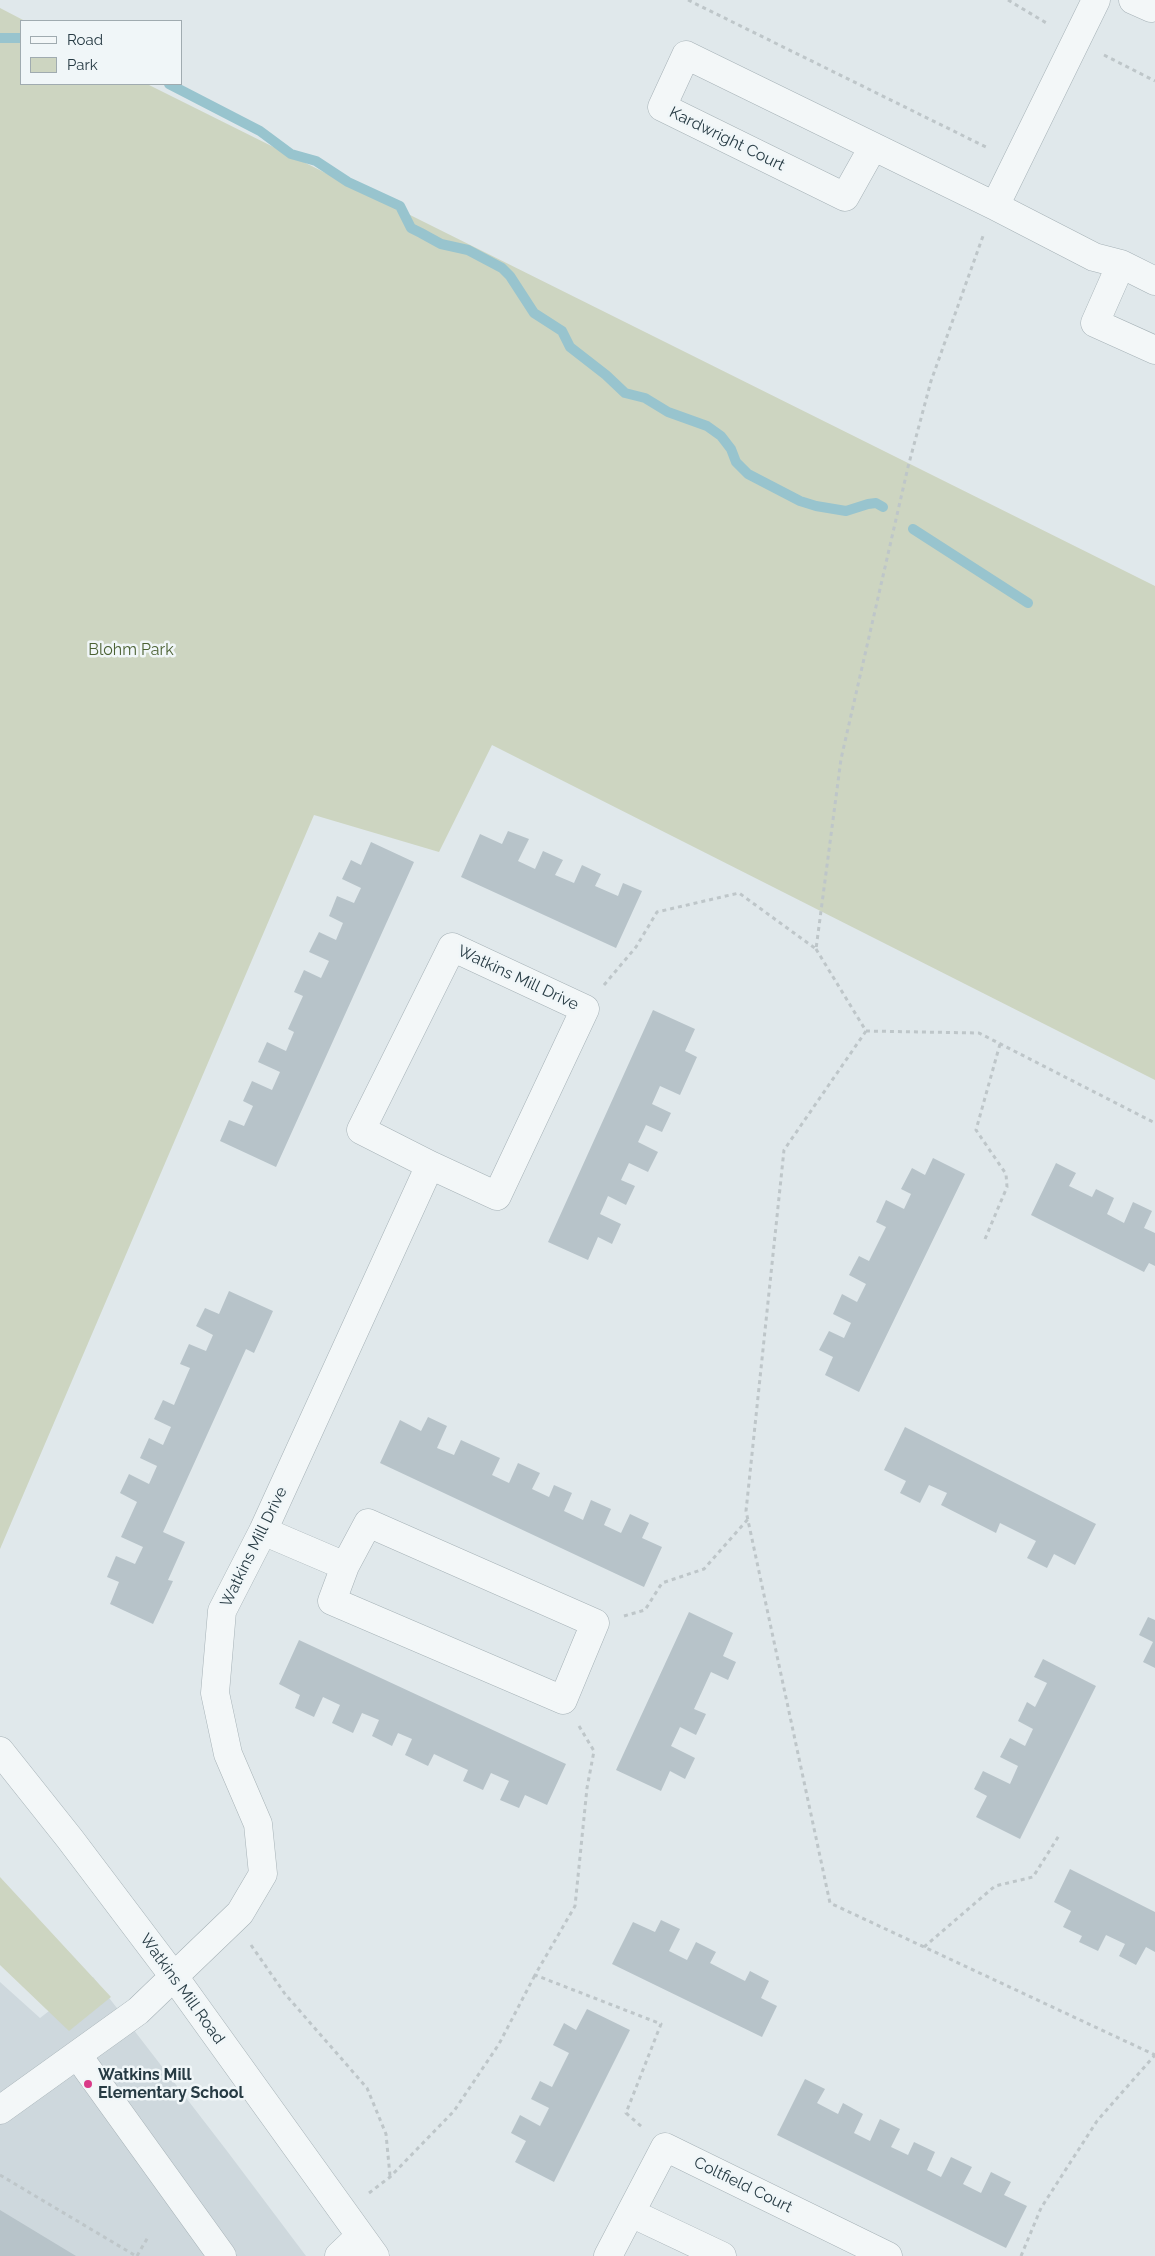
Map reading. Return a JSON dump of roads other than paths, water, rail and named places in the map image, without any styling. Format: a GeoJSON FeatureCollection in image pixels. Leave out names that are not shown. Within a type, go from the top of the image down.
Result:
{"type":"FeatureCollection","features":[{"type":"Feature","properties":{"kind":"street"},"geometry":{"type":"LineString","coordinates":[[996,206],[1096,0]]}},
{"type":"Feature","properties":{"kind":"street"},"geometry":{"type":"LineString","coordinates":[[1133,0],[1151,8],[1155,0]]}},
{"type":"Feature","properties":{"kind":"street","name":"Kardwright Court"},"geometry":{"type":"LineString","coordinates":[[873,147],[844,197],[662,107],[686,55],[996,206],[1094,257],[1121,264],[1155,281]]}},
{"type":"Feature","properties":{"kind":"street"},"geometry":{"type":"LineString","coordinates":[[1121,264],[1095,323],[1155,350]]}},
{"type":"Feature","properties":{"kind":"street","name":"Watkins Mill Drive"},"geometry":{"type":"LineString","coordinates":[[452,947],[585,1009],[497,1196],[430,1165],[361,1130],[452,947]]}},
{"type":"Feature","properties":{"kind":"street","name":"Watkins Mill Drive"},"geometry":{"type":"LineString","coordinates":[[0,2110],[138,2012],[240,1914],[263,1874],[258,1824],[228,1754],[215,1694],[222,1611],[264,1532],[430,1165]]}},
{"type":"Feature","properties":{"kind":"street"},"geometry":{"type":"LineString","coordinates":[[368,1523],[595,1623],[563,1700],[332,1601],[345,1566],[368,1523]]}},
{"type":"Feature","properties":{"kind":"street"},"geometry":{"type":"LineString","coordinates":[[264,1532],[345,1566]]}},
{"type":"Feature","properties":{"kind":"street","name":"Watkins Mill Road"},"geometry":{"type":"LineString","coordinates":[[0,1751],[70,1839],[175,1978],[368,2246]]}},
{"type":"Feature","properties":{"kind":"street"},"geometry":{"type":"LineString","coordinates":[[78,2056],[222,2256]]}},
{"type":"Feature","properties":{"kind":"street","name":"Coltfield Court"},"geometry":{"type":"LineString","coordinates":[[631,2213],[666,2147],[888,2256]]}},
{"type":"Feature","properties":{"kind":"street"},"geometry":{"type":"LineString","coordinates":[[608,2256],[631,2213],[722,2256]]}},
{"type":"Feature","properties":{"kind":"street"},"geometry":{"type":"LineString","coordinates":[[339,2256],[368,2246]]}},
{"type":"Feature","properties":{"kind":"waterway"},"geometry":{"type":"LineString","coordinates":[[0,38],[20,38]]}},
{"type":"Feature","properties":{"kind":"waterway"},"geometry":{"type":"LineString","coordinates":[[171,85],[260,131],[291,154],[316,161],[348,182],[400,206],[411,228],[441,244],[468,250],[502,268],[510,276],[534,313],[562,331],[570,347],[606,375],[625,393],[645,398],[668,412],[707,426],[721,436],[731,449],[736,462],[748,474],[800,501],[816,506],[846,511],[876,503],[883,507]]}},
{"type":"Feature","properties":{"kind":"waterway"},"geometry":{"type":"LineString","coordinates":[[913,529],[1028,603]]}},
{"type":"Feature","properties":{"kind":"place","name":"Watkins Mill Elementary School"},"geometry":{"type":"Point","coordinates":[88,2084]}},
{"type":"Feature","properties":{"kind":"park label","name":"Blohm Park"},"geometry":{"type":"Point","coordinates":[131,650]}}]}
